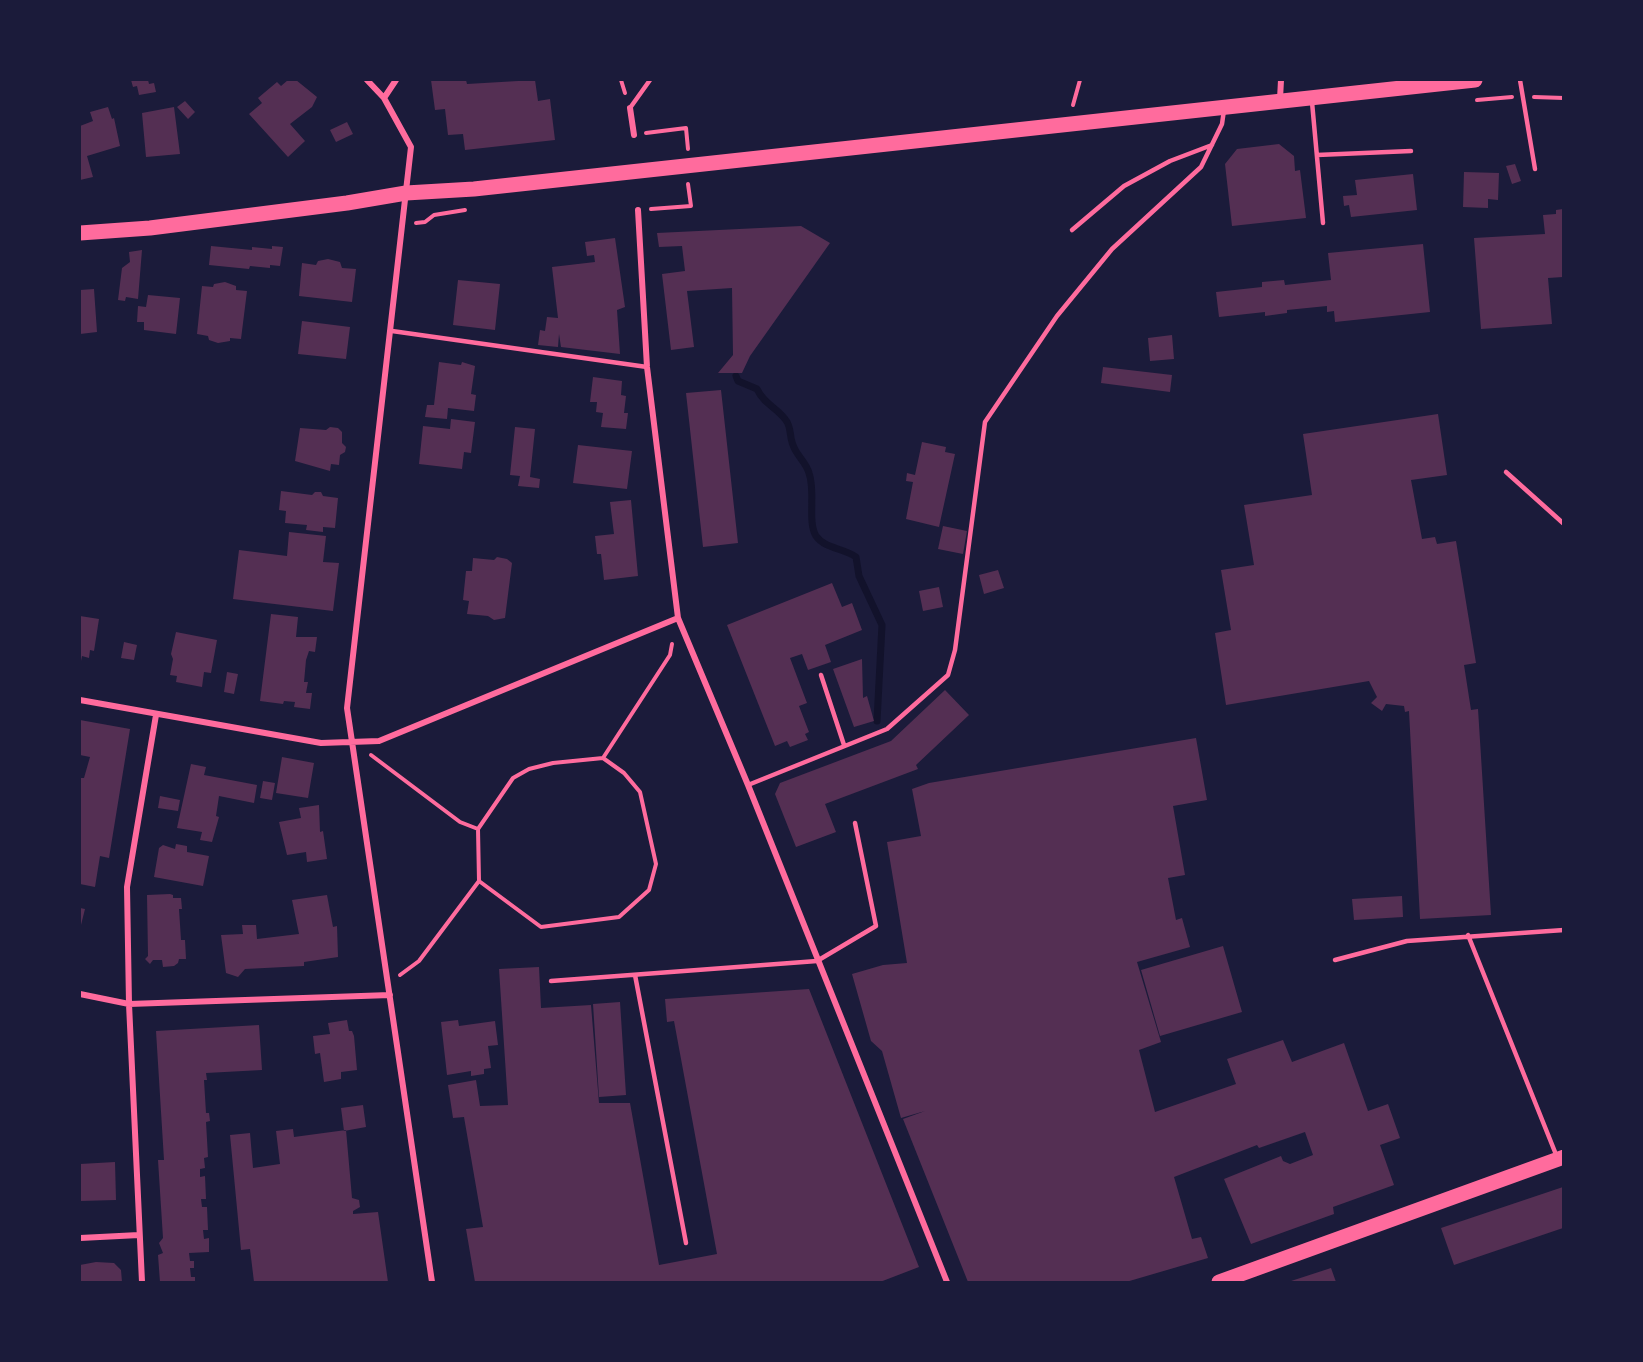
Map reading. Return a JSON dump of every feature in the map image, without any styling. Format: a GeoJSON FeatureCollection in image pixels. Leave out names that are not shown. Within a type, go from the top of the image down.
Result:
{"type":"FeatureCollection","features":[{"type":"Feature","properties":{"kind":"main road"},"geometry":{"type":"LineString","coordinates":[[80,233],[150,228],[347,204],[406,193],[461,190],[1068,125],[1280,99],[1475,80]]}},
{"type":"Feature","properties":{"kind":"main road"},"geometry":{"type":"LineString","coordinates":[[1219,1282],[1561,1158]]}},
{"type":"Feature","properties":{"kind":"street"},"geometry":{"type":"LineString","coordinates":[[367,80],[384,99],[411,147],[392,332],[347,708],[354,742],[432,1282]]}},
{"type":"Feature","properties":{"kind":"street"},"geometry":{"type":"LineString","coordinates":[[384,99],[396,80]]}},
{"type":"Feature","properties":{"kind":"street"},"geometry":{"type":"LineString","coordinates":[[1280,99],[1281,80]]}},
{"type":"Feature","properties":{"kind":"street"},"geometry":{"type":"LineString","coordinates":[[630,108],[634,135]]}},
{"type":"Feature","properties":{"kind":"street"},"geometry":{"type":"LineString","coordinates":[[638,210],[647,367],[678,618],[748,785],[947,1282]]}},
{"type":"Feature","properties":{"kind":"street"},"geometry":{"type":"LineString","coordinates":[[80,700],[321,743],[379,741],[678,618]]}},
{"type":"Feature","properties":{"kind":"street"},"geometry":{"type":"LineString","coordinates":[[142,1282],[129,1004],[128,887],[156,715]]}},
{"type":"Feature","properties":{"kind":"street"},"geometry":{"type":"LineString","coordinates":[[80,994],[129,1004],[390,995]]}},
{"type":"Feature","properties":{"kind":"street"},"geometry":{"type":"LineString","coordinates":[[80,1238],[139,1235]]}},
{"type":"Feature","properties":{"kind":"lane"},"geometry":{"type":"LineString","coordinates":[[630,108],[650,80]]}},
{"type":"Feature","properties":{"kind":"lane"},"geometry":{"type":"LineString","coordinates":[[1520,80],[1535,169]]}},
{"type":"Feature","properties":{"kind":"lane"},"geometry":{"type":"LineString","coordinates":[[1311,96],[1323,223]]}},
{"type":"Feature","properties":{"kind":"lane"},"geometry":{"type":"LineString","coordinates":[[748,785],[887,729],[948,675],[955,650],[985,422],[1057,316],[1112,249],[1201,167],[1222,124],[1225,106]]}},
{"type":"Feature","properties":{"kind":"lane"},"geometry":{"type":"LineString","coordinates":[[1072,230],[1125,186],[1170,161],[1212,144]]}},
{"type":"Feature","properties":{"kind":"lane"},"geometry":{"type":"LineString","coordinates":[[1317,155],[1411,151]]}},
{"type":"Feature","properties":{"kind":"lane"},"geometry":{"type":"LineString","coordinates":[[392,332],[647,367]]}},
{"type":"Feature","properties":{"kind":"lane"},"geometry":{"type":"LineString","coordinates":[[1506,471],[1563,524]]}},
{"type":"Feature","properties":{"kind":"lane"},"geometry":{"type":"LineString","coordinates":[[821,675],[844,745]]}},
{"type":"Feature","properties":{"kind":"lane"},"geometry":{"type":"LineString","coordinates":[[551,981],[817,961],[876,926],[855,822]]}},
{"type":"Feature","properties":{"kind":"lane"},"geometry":{"type":"LineString","coordinates":[[1335,960],[1407,941],[1563,930]]}},
{"type":"Feature","properties":{"kind":"lane"},"geometry":{"type":"LineString","coordinates":[[1468,935],[1561,1158]]}},
{"type":"Feature","properties":{"kind":"lane"},"geometry":{"type":"LineString","coordinates":[[635,975],[686,1243]]}},
{"type":"Feature","properties":{"kind":"path"},"geometry":{"type":"LineString","coordinates":[[1068,125],[1080,80]]}},
{"type":"Feature","properties":{"kind":"path"},"geometry":{"type":"LineString","coordinates":[[634,135],[686,128],[689,165]]}},
{"type":"Feature","properties":{"kind":"path"},"geometry":{"type":"LineString","coordinates":[[638,210],[691,206],[687,182]]}},
{"type":"Feature","properties":{"kind":"path"},"geometry":{"type":"LineString","coordinates":[[603,758],[670,656],[678,618]]}},
{"type":"Feature","properties":{"kind":"path"},"geometry":{"type":"LineString","coordinates":[[354,742],[460,822],[478,829]]}},
{"type":"Feature","properties":{"kind":"path"},"geometry":{"type":"LineString","coordinates":[[388,984],[419,961],[479,881],[478,829],[513,778],[528,769],[553,763],[603,758],[624,772],[640,792],[656,864],[649,890],[619,916],[541,927],[479,881]]}},
{"type":"Feature","properties":{"kind":"building"},"geometry":{"type":"Polygon","coordinates":[[[131,80],[148,80],[149,84],[154,83],[156,92],[139,95],[137,86],[133,87],[131,80]]]}},
{"type":"Feature","properties":{"kind":"building"},"geometry":{"type":"Polygon","coordinates":[[[288,80],[296,80],[317,97],[312,107],[290,124],[305,141],[288,157],[249,114],[262,103],[258,98],[277,82],[281,86],[288,80]]]}},
{"type":"Feature","properties":{"kind":"building"},"geometry":{"type":"Polygon","coordinates":[[[431,80],[466,80],[467,84],[535,80],[538,101],[550,99],[555,140],[465,150],[463,134],[448,135],[445,109],[435,110],[431,80]]]}},
{"type":"Feature","properties":{"kind":"building"},"geometry":{"type":"Polygon","coordinates":[[[185,101],[195,112],[188,119],[177,107],[185,101]]]}},
{"type":"Feature","properties":{"kind":"building"},"geometry":{"type":"Polygon","coordinates":[[[108,107],[112,119],[114,118],[120,146],[87,156],[93,177],[80,180],[80,126],[93,121],[90,112],[108,107]]]}},
{"type":"Feature","properties":{"kind":"building"},"geometry":{"type":"Polygon","coordinates":[[[174,107],[180,154],[146,157],[142,113],[174,107]]]}},
{"type":"Feature","properties":{"kind":"building"},"geometry":{"type":"Polygon","coordinates":[[[347,122],[353,134],[336,142],[330,130],[347,122]]]}},
{"type":"Feature","properties":{"kind":"building"},"geometry":{"type":"Polygon","coordinates":[[[1279,144],[1294,156],[1295,171],[1300,170],[1306,218],[1232,226],[1225,164],[1237,149],[1279,144]]]}},
{"type":"Feature","properties":{"kind":"building"},"geometry":{"type":"Polygon","coordinates":[[[1515,164],[1521,181],[1512,184],[1506,166],[1515,164]]]}},
{"type":"Feature","properties":{"kind":"building"},"geometry":{"type":"Polygon","coordinates":[[[1464,172],[1499,173],[1498,200],[1488,199],[1488,208],[1463,207],[1464,172]]]}},
{"type":"Feature","properties":{"kind":"building"},"geometry":{"type":"Polygon","coordinates":[[[1413,174],[1417,210],[1351,217],[1349,205],[1344,206],[1343,196],[1357,195],[1355,180],[1413,174]]]}},
{"type":"Feature","properties":{"kind":"building"},"geometry":{"type":"Polygon","coordinates":[[[1563,209],[1563,277],[1548,278],[1552,324],[1481,329],[1474,238],[1545,234],[1543,215],[1556,214],[1556,210],[1563,209]]]}},
{"type":"Feature","properties":{"kind":"building"},"geometry":{"type":"Polygon","coordinates":[[[801,226],[830,243],[750,356],[742,373],[718,373],[733,355],[732,288],[687,291],[694,347],[671,350],[662,274],[685,271],[682,246],[659,247],[657,233],[801,226]]]}},
{"type":"Feature","properties":{"kind":"building"},"geometry":{"type":"Polygon","coordinates":[[[615,238],[625,307],[617,310],[620,354],[561,347],[559,334],[558,347],[538,345],[540,330],[545,331],[547,317],[558,318],[552,267],[595,262],[594,255],[587,256],[585,242],[615,238]]]}},
{"type":"Feature","properties":{"kind":"building"},"geometry":{"type":"Polygon","coordinates":[[[1423,244],[1430,312],[1335,322],[1334,311],[1327,312],[1327,306],[1287,310],[1287,313],[1265,316],[1265,312],[1219,317],[1216,292],[1262,287],[1262,282],[1284,280],[1285,285],[1331,280],[1328,253],[1423,244]]]}},
{"type":"Feature","properties":{"kind":"building"},"geometry":{"type":"Polygon","coordinates":[[[211,246],[252,250],[252,247],[272,249],[272,246],[283,247],[280,266],[270,265],[270,268],[250,266],[249,269],[209,265],[211,246]]]}},
{"type":"Feature","properties":{"kind":"building"},"geometry":{"type":"Polygon","coordinates":[[[142,250],[138,299],[126,297],[125,301],[118,300],[122,268],[130,262],[129,252],[142,250]]]}},
{"type":"Feature","properties":{"kind":"building"},"geometry":{"type":"Polygon","coordinates":[[[328,259],[340,262],[342,268],[356,269],[352,302],[299,296],[302,263],[316,265],[318,261],[328,259]]]}},
{"type":"Feature","properties":{"kind":"building"},"geometry":{"type":"Polygon","coordinates":[[[458,280],[500,284],[495,330],[453,325],[458,280]]]}},
{"type":"Feature","properties":{"kind":"building"},"geometry":{"type":"Polygon","coordinates":[[[225,282],[236,286],[236,290],[247,291],[241,339],[230,338],[230,341],[218,343],[209,340],[208,336],[197,334],[202,286],[213,287],[214,284],[225,282]]]}},
{"type":"Feature","properties":{"kind":"building"},"geometry":{"type":"Polygon","coordinates":[[[94,289],[97,332],[80,334],[80,290],[94,289]]]}},
{"type":"Feature","properties":{"kind":"building"},"geometry":{"type":"Polygon","coordinates":[[[148,295],[180,298],[176,334],[144,330],[144,322],[137,322],[138,306],[146,307],[148,295]]]}},
{"type":"Feature","properties":{"kind":"building"},"geometry":{"type":"Polygon","coordinates":[[[302,321],[350,327],[346,359],[298,354],[302,321]]]}},
{"type":"Feature","properties":{"kind":"building"},"geometry":{"type":"Polygon","coordinates":[[[1172,335],[1174,359],[1150,361],[1148,338],[1172,335]]]}},
{"type":"Feature","properties":{"kind":"building"},"geometry":{"type":"Polygon","coordinates":[[[439,362],[461,365],[462,362],[475,366],[471,394],[476,395],[474,411],[448,408],[447,419],[425,417],[427,405],[434,405],[439,362]]]}},
{"type":"Feature","properties":{"kind":"building"},"geometry":{"type":"Polygon","coordinates":[[[1103,367],[1172,375],[1170,392],[1101,383],[1103,367]]]}},
{"type":"Feature","properties":{"kind":"building"},"geometry":{"type":"Polygon","coordinates":[[[593,377],[622,381],[621,395],[626,396],[624,413],[628,413],[626,429],[601,427],[603,413],[596,412],[597,402],[590,402],[593,377]]]}},
{"type":"Feature","properties":{"kind":"building"},"geometry":{"type":"Polygon","coordinates":[[[721,390],[738,543],[703,547],[686,393],[721,390]]]}},
{"type":"Feature","properties":{"kind":"building"},"geometry":{"type":"Polygon","coordinates":[[[1438,414],[1447,475],[1411,480],[1422,539],[1435,537],[1437,544],[1456,541],[1476,663],[1464,665],[1471,710],[1478,709],[1491,915],[1420,919],[1409,711],[1405,712],[1404,706],[1386,704],[1382,711],[1371,703],[1377,697],[1369,681],[1226,705],[1215,633],[1231,630],[1221,570],[1254,565],[1244,505],[1312,495],[1303,434],[1438,414]]]}},
{"type":"Feature","properties":{"kind":"building"},"geometry":{"type":"Polygon","coordinates":[[[451,419],[475,422],[471,453],[464,452],[462,469],[419,464],[423,426],[450,429],[451,419]]]}},
{"type":"Feature","properties":{"kind":"building"},"geometry":{"type":"Polygon","coordinates":[[[330,427],[338,428],[342,432],[342,443],[346,447],[345,452],[340,455],[339,465],[331,464],[330,471],[295,461],[300,428],[326,430],[330,427]]]}},
{"type":"Feature","properties":{"kind":"building"},"geometry":{"type":"Polygon","coordinates":[[[515,427],[535,429],[530,477],[540,479],[539,488],[518,486],[520,476],[510,475],[515,427]]]}},
{"type":"Feature","properties":{"kind":"building"},"geometry":{"type":"Polygon","coordinates":[[[922,442],[946,447],[945,452],[955,454],[939,527],[906,519],[913,482],[906,481],[907,473],[915,475],[922,442]]]}},
{"type":"Feature","properties":{"kind":"building"},"geometry":{"type":"Polygon","coordinates":[[[578,445],[632,451],[627,489],[573,483],[578,445]]]}},
{"type":"Feature","properties":{"kind":"building"},"geometry":{"type":"Polygon","coordinates":[[[281,491],[312,495],[315,492],[321,492],[323,496],[338,498],[335,528],[323,527],[323,532],[306,530],[307,525],[285,523],[286,511],[279,510],[281,491]]]}},
{"type":"Feature","properties":{"kind":"building"},"geometry":{"type":"Polygon","coordinates":[[[631,500],[638,576],[604,580],[601,554],[597,554],[595,536],[614,534],[610,502],[631,500]]]}},
{"type":"Feature","properties":{"kind":"building"},"geometry":{"type":"Polygon","coordinates":[[[943,526],[967,531],[963,554],[938,549],[943,526]]]}},
{"type":"Feature","properties":{"kind":"building"},"geometry":{"type":"Polygon","coordinates":[[[289,532],[326,536],[323,562],[339,563],[333,611],[233,599],[239,550],[287,556],[289,532]]]}},
{"type":"Feature","properties":{"kind":"building"},"geometry":{"type":"Polygon","coordinates":[[[497,557],[507,559],[512,563],[505,618],[494,620],[488,616],[467,614],[469,601],[463,600],[466,571],[472,571],[473,558],[494,560],[497,557]]]}},
{"type":"Feature","properties":{"kind":"building"},"geometry":{"type":"Polygon","coordinates":[[[998,570],[1004,588],[984,594],[979,575],[998,570]]]}},
{"type":"Feature","properties":{"kind":"building"},"geometry":{"type":"Polygon","coordinates":[[[832,583],[842,607],[852,603],[862,630],[825,645],[831,662],[808,670],[802,654],[790,658],[807,703],[799,706],[809,732],[805,734],[808,740],[790,747],[787,741],[775,746],[727,625],[832,583]]]}},
{"type":"Feature","properties":{"kind":"building"},"geometry":{"type":"Polygon","coordinates":[[[939,587],[943,607],[923,611],[919,591],[939,587]]]}},
{"type":"Feature","properties":{"kind":"building"},"geometry":{"type":"Polygon","coordinates":[[[271,614],[298,617],[296,637],[317,637],[315,652],[309,651],[306,660],[304,682],[308,682],[306,693],[312,693],[310,709],[294,707],[295,702],[284,701],[283,704],[260,701],[271,614]]]}},
{"type":"Feature","properties":{"kind":"building"},"geometry":{"type":"Polygon","coordinates":[[[80,616],[99,619],[94,651],[90,650],[89,658],[82,656],[81,661],[80,616]]]}},
{"type":"Feature","properties":{"kind":"building"},"geometry":{"type":"Polygon","coordinates":[[[176,632],[217,640],[211,673],[204,672],[202,687],[176,682],[177,676],[170,675],[173,659],[171,654],[176,632]]]}},
{"type":"Feature","properties":{"kind":"building"},"geometry":{"type":"Polygon","coordinates":[[[124,642],[137,645],[134,660],[121,658],[124,642]]]}},
{"type":"Feature","properties":{"kind":"building"},"geometry":{"type":"Polygon","coordinates":[[[862,659],[863,698],[867,696],[874,721],[854,727],[833,669],[862,659]]]}},
{"type":"Feature","properties":{"kind":"building"},"geometry":{"type":"Polygon","coordinates":[[[227,672],[238,674],[234,694],[224,692],[227,672]]]}},
{"type":"Feature","properties":{"kind":"building"},"geometry":{"type":"Polygon","coordinates":[[[945,690],[969,715],[916,765],[918,769],[825,804],[836,832],[796,847],[775,794],[780,783],[891,741],[945,690]]]}},
{"type":"Feature","properties":{"kind":"building"},"geometry":{"type":"Polygon","coordinates":[[[80,720],[130,729],[109,858],[100,856],[95,887],[80,884],[80,778],[84,778],[90,757],[80,755],[80,720]]]}},
{"type":"Feature","properties":{"kind":"building"},"geometry":{"type":"Polygon","coordinates":[[[1196,738],[1207,800],[1173,806],[1185,875],[1168,878],[1176,920],[1182,918],[1190,947],[1137,962],[1161,1042],[1139,1050],[1155,1112],[1236,1084],[1227,1059],[1283,1040],[1292,1062],[1344,1043],[1368,1111],[1388,1104],[1400,1138],[1380,1145],[1394,1185],[1333,1207],[1334,1214],[1251,1244],[1224,1179],[1281,1156],[1283,1161],[1290,1164],[1313,1155],[1305,1132],[1259,1148],[1257,1145],[1174,1177],[1192,1239],[1201,1237],[1208,1258],[1126,1282],[968,1282],[903,1119],[925,1111],[901,1118],[882,1051],[871,1041],[852,974],[883,965],[907,963],[887,842],[921,836],[912,789],[929,783],[1196,738]]]}},
{"type":"Feature","properties":{"kind":"building"},"geometry":{"type":"Polygon","coordinates":[[[282,757],[314,763],[308,798],[276,793],[282,757]]]}},
{"type":"Feature","properties":{"kind":"building"},"geometry":{"type":"Polygon","coordinates":[[[191,764],[206,767],[204,775],[257,785],[254,803],[219,796],[216,816],[219,817],[212,842],[200,840],[202,832],[177,828],[191,764]]]}},
{"type":"Feature","properties":{"kind":"building"},"geometry":{"type":"Polygon","coordinates":[[[263,781],[275,783],[272,800],[260,798],[263,781]]]}},
{"type":"Feature","properties":{"kind":"building"},"geometry":{"type":"Polygon","coordinates":[[[160,796],[180,800],[178,811],[158,808],[160,796]]]}},
{"type":"Feature","properties":{"kind":"building"},"geometry":{"type":"Polygon","coordinates":[[[319,805],[320,832],[323,831],[327,859],[307,862],[306,852],[287,855],[279,822],[301,818],[299,808],[319,805]]]}},
{"type":"Feature","properties":{"kind":"building"},"geometry":{"type":"Polygon","coordinates":[[[176,844],[187,846],[187,852],[209,856],[203,886],[154,877],[159,848],[163,845],[175,849],[176,844]]]}},
{"type":"Feature","properties":{"kind":"building"},"geometry":{"type":"Polygon","coordinates":[[[170,894],[173,898],[181,898],[182,909],[179,909],[181,940],[185,940],[186,959],[179,959],[174,966],[163,967],[162,960],[153,960],[150,964],[145,959],[148,956],[147,895],[170,894]]]}},
{"type":"Feature","properties":{"kind":"building"},"geometry":{"type":"Polygon","coordinates":[[[327,895],[333,927],[337,926],[338,957],[304,962],[304,966],[245,969],[238,977],[226,973],[221,935],[243,934],[242,925],[256,925],[257,939],[299,934],[292,900],[327,895]]]}},
{"type":"Feature","properties":{"kind":"building"},"geometry":{"type":"Polygon","coordinates":[[[1402,896],[1403,917],[1354,920],[1352,899],[1402,896]]]}},
{"type":"Feature","properties":{"kind":"building"},"geometry":{"type":"Polygon","coordinates":[[[80,908],[85,909],[80,929],[80,908]]]}},
{"type":"Feature","properties":{"kind":"building"},"geometry":{"type":"Polygon","coordinates":[[[1223,946],[1242,1012],[1160,1036],[1141,970],[1223,946]]]}},
{"type":"Feature","properties":{"kind":"building"},"geometry":{"type":"Polygon","coordinates":[[[539,967],[541,1008],[591,1005],[599,1103],[630,1103],[659,1265],[717,1254],[674,1021],[667,1022],[665,999],[809,989],[919,1267],[880,1282],[475,1282],[466,1229],[483,1227],[464,1117],[453,1118],[448,1085],[476,1080],[480,1106],[508,1105],[499,969],[539,967]]]}},
{"type":"Feature","properties":{"kind":"building"},"geometry":{"type":"Polygon","coordinates":[[[620,1002],[626,1095],[599,1097],[593,1004],[620,1002]]]}},
{"type":"Feature","properties":{"kind":"building"},"geometry":{"type":"Polygon","coordinates":[[[347,1020],[349,1031],[352,1031],[354,1036],[357,1070],[341,1072],[341,1079],[324,1082],[320,1053],[315,1054],[313,1036],[330,1034],[328,1023],[347,1020]]]}},
{"type":"Feature","properties":{"kind":"building"},"geometry":{"type":"Polygon","coordinates":[[[458,1020],[459,1026],[495,1021],[498,1045],[488,1046],[491,1068],[484,1069],[484,1074],[471,1076],[471,1071],[447,1075],[441,1022],[458,1020]]]}},
{"type":"Feature","properties":{"kind":"building"},"geometry":{"type":"Polygon","coordinates":[[[259,1025],[262,1070],[206,1073],[207,1080],[204,1080],[206,1113],[209,1113],[210,1121],[206,1122],[208,1157],[204,1158],[205,1168],[200,1169],[200,1177],[205,1176],[206,1199],[201,1199],[202,1207],[207,1207],[208,1230],[203,1230],[204,1239],[209,1238],[209,1252],[189,1253],[190,1261],[194,1261],[194,1268],[190,1268],[191,1277],[195,1277],[195,1282],[160,1282],[158,1255],[163,1253],[159,1243],[163,1238],[158,1160],[164,1160],[156,1031],[259,1025]]]}},
{"type":"Feature","properties":{"kind":"building"},"geometry":{"type":"Polygon","coordinates":[[[363,1105],[366,1127],[344,1131],[341,1108],[363,1105]]]}},
{"type":"Feature","properties":{"kind":"building"},"geometry":{"type":"Polygon","coordinates":[[[293,1129],[294,1137],[346,1130],[352,1198],[359,1200],[360,1207],[353,1211],[353,1214],[378,1212],[388,1282],[254,1282],[250,1249],[241,1250],[230,1135],[250,1133],[253,1168],[280,1164],[276,1131],[293,1129]]]}},
{"type":"Feature","properties":{"kind":"building"},"geometry":{"type":"Polygon","coordinates":[[[115,1162],[116,1200],[80,1201],[80,1164],[115,1162]]]}},
{"type":"Feature","properties":{"kind":"building"},"geometry":{"type":"Polygon","coordinates":[[[1563,1187],[1563,1228],[1454,1265],[1441,1228],[1563,1187]]]}},
{"type":"Feature","properties":{"kind":"building"},"geometry":{"type":"Polygon","coordinates":[[[96,1262],[114,1263],[121,1270],[122,1282],[80,1282],[80,1265],[96,1262]]]}},
{"type":"Feature","properties":{"kind":"building"},"geometry":{"type":"Polygon","coordinates":[[[1331,1268],[1336,1282],[1288,1282],[1331,1268]]]}},
{"type":"Feature","properties":{"kind":"waterway"},"geometry":{"type":"LineString","coordinates":[[736,376],[738,381],[757,389],[787,422],[794,449],[808,469],[812,489],[812,522],[816,536],[824,544],[856,557],[859,576],[882,625],[877,721]]}}]}
